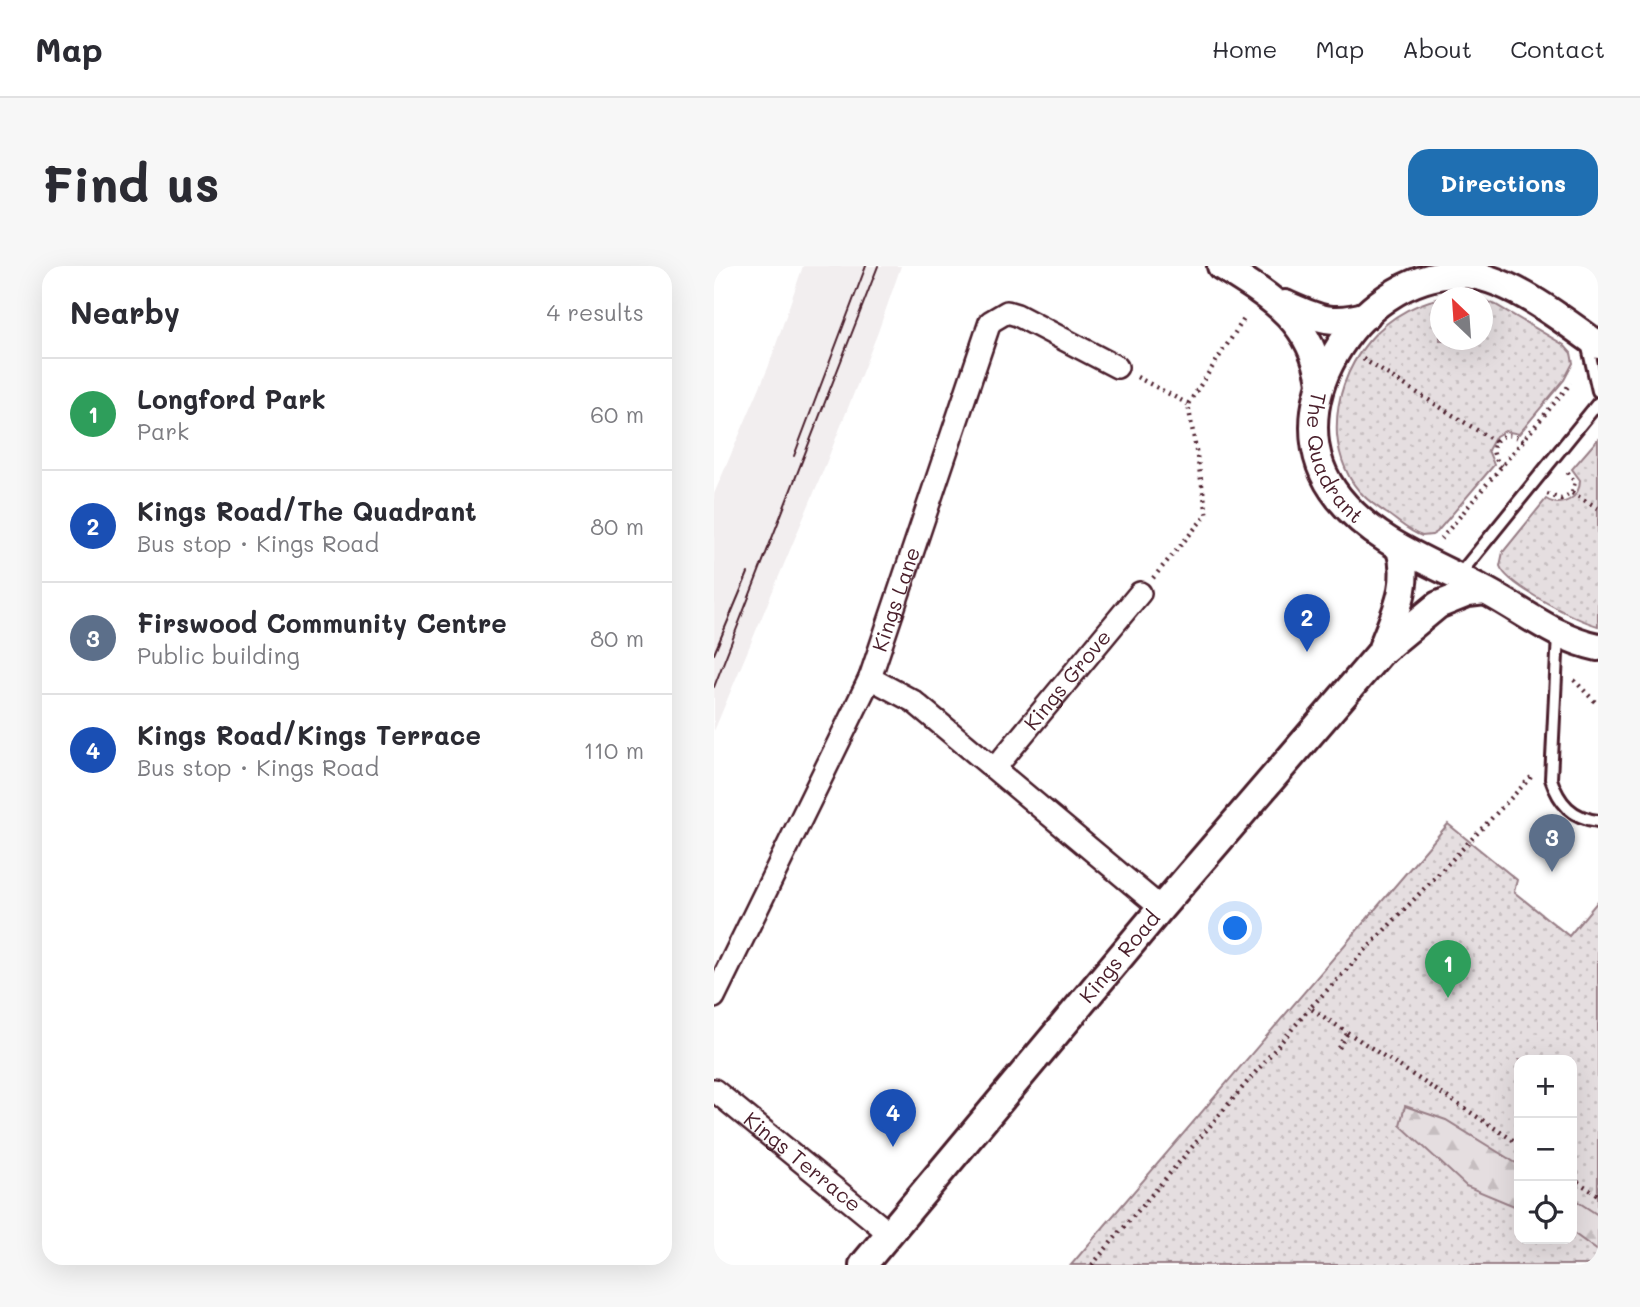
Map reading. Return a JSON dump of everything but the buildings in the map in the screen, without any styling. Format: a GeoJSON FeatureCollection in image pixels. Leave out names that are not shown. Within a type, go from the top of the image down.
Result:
{"type":"FeatureCollection","features":[{"type":"Feature","properties":{"kind":"street"},"geometry":{"type":"LineString","coordinates":[[1221,266],[1282,307],[1301,328],[1314,352],[1321,383]]}},
{"type":"Feature","properties":{"kind":"street","name":"The Quadrant"},"geometry":{"type":"LineString","coordinates":[[1594,339],[1517,291],[1478,275],[1459,274],[1421,279],[1384,299],[1341,345],[1321,383],[1316,408],[1316,441],[1321,468],[1328,483],[1351,512],[1400,549],[1485,591],[1558,634],[1598,647]]}},
{"type":"Feature","properties":{"kind":"street"},"geometry":{"type":"LineString","coordinates":[[1261,293],[1326,320],[1348,321],[1367,315]]}},
{"type":"Feature","properties":{"kind":"street","name":"Kings Lane"},"geometry":{"type":"LineString","coordinates":[[714,997],[870,678],[990,322],[1007,312],[1117,367]]}},
{"type":"Feature","properties":{"kind":"street","name":"Kings Road"},"geometry":{"type":"LineString","coordinates":[[1380,653],[1405,586],[1404,562],[1400,549]]}},
{"type":"Feature","properties":{"kind":"street","name":"Kings Road"},"geometry":{"type":"LineString","coordinates":[[863,1265],[1161,908],[1380,653],[1438,605],[1468,593],[1485,591]]}},
{"type":"Feature","properties":{"kind":"street","name":"Kings Grove"},"geometry":{"type":"LineString","coordinates":[[995,768],[1140,593]]}},
{"type":"Feature","properties":{"kind":"street"},"geometry":{"type":"LineString","coordinates":[[870,678],[913,701],[1161,908]]}},
{"type":"Feature","properties":{"kind":"street","name":"Kings Terrace"},"geometry":{"type":"LineString","coordinates":[[714,1090],[889,1233]]}},
{"type":"Feature","properties":{"kind":"lane"},"geometry":{"type":"LineString","coordinates":[[1594,339],[1598,391]]}},
{"type":"Feature","properties":{"kind":"lane"},"geometry":{"type":"LineString","coordinates":[[1457,576],[1598,403]]}},
{"type":"Feature","properties":{"kind":"lane"},"geometry":{"type":"LineString","coordinates":[[1558,634],[1551,779],[1559,800],[1574,814],[1598,821]]}},
{"type":"Feature","properties":{"kind":"path"},"geometry":{"type":"LineString","coordinates":[[1140,593],[1207,514],[1188,404],[1244,319]]}},
{"type":"Feature","properties":{"kind":"path"},"geometry":{"type":"LineString","coordinates":[[1341,345],[1496,442]]}},
{"type":"Feature","properties":{"kind":"path"},"geometry":{"type":"LineString","coordinates":[[1117,367],[1188,404]]}},
{"type":"Feature","properties":{"kind":"path"},"geometry":{"type":"LineString","coordinates":[[1441,539],[1571,383]]}},
{"type":"Feature","properties":{"kind":"path"},"geometry":{"type":"LineString","coordinates":[[1502,466],[1494,457],[1493,447],[1496,442],[1506,435],[1523,441]]}},
{"type":"Feature","properties":{"kind":"path"},"geometry":{"type":"LineString","coordinates":[[1546,494],[1561,499],[1572,493],[1575,482],[1566,470]]}},
{"type":"Feature","properties":{"kind":"path"},"geometry":{"type":"LineString","coordinates":[[1572,493],[1598,508]]}},
{"type":"Feature","properties":{"kind":"path"},"geometry":{"type":"LineString","coordinates":[[1573,678],[1598,705]]}},
{"type":"Feature","properties":{"kind":"path"},"geometry":{"type":"LineString","coordinates":[[1092,1265],[1310,1008],[1551,756]]}},
{"type":"Feature","properties":{"kind":"path"},"geometry":{"type":"LineString","coordinates":[[1310,1008],[1514,1141]]}},
{"type":"Feature","properties":{"kind":"path"},"geometry":{"type":"LineString","coordinates":[[1339,1048],[1348,1032]]}},
{"type":"Feature","properties":{"kind":"path"},"geometry":{"type":"LineString","coordinates":[[1577,1181],[1598,1195]]}},
{"type":"Feature","properties":{"kind":"shaded area"},"geometry":{"type":"Polygon","coordinates":[[[803,266],[901,266],[821,476],[714,731],[714,494],[768,368],[803,266]]]}},
{"type":"Feature","properties":{"kind":"green space"},"geometry":{"type":"Polygon","coordinates":[[[1430,301],[1430,350],[1493,350],[1493,304],[1564,345],[1571,353],[1573,363],[1564,380],[1519,434],[1505,431],[1496,436],[1488,450],[1494,465],[1437,532],[1422,536],[1408,529],[1359,491],[1345,469],[1337,435],[1338,409],[1354,362],[1368,342],[1386,324],[1407,310],[1430,301]]]}},
{"type":"Feature","properties":{"kind":"green space"},"geometry":{"type":"Polygon","coordinates":[[[1598,439],[1598,626],[1560,610],[1529,592],[1515,583],[1500,566],[1503,552],[1546,499],[1564,502],[1577,492],[1580,480],[1572,469],[1598,439]]]}},
{"type":"Feature","properties":{"kind":"green space"},"geometry":{"type":"Polygon","coordinates":[[[1448,824],[1517,880],[1514,892],[1569,936],[1598,901],[1598,1265],[1071,1265],[1448,824]]]}},
{"type":"Feature","properties":{"kind":"green space"},"geometry":{"type":"Polygon","coordinates":[[[1405,1106],[1446,1120],[1514,1162],[1514,1206],[1466,1186],[1400,1125],[1405,1106]]]}},
{"type":"Feature","properties":{"kind":"green space"},"geometry":{"type":"Polygon","coordinates":[[[1577,1201],[1598,1215],[1598,1251],[1577,1236],[1577,1201]]]}},
{"type":"Feature","properties":{"kind":"tram line"},"geometry":{"type":"LineString","coordinates":[[794,456],[866,266]]}},
{"type":"Feature","properties":{"kind":"tram line"},"geometry":{"type":"LineString","coordinates":[[714,687],[878,266]]}},
{"type":"Feature","properties":{"kind":"tram line"},"geometry":{"type":"LineString","coordinates":[[714,654],[748,573]]}},
{"type":"Feature","properties":{"kind":"place","name":"Kings Road/The Quadrant"},"geometry":{"type":"Point","coordinates":[1307,652]}},
{"type":"Feature","properties":{"kind":"place","name":"Firswood Community Centre"},"geometry":{"type":"Point","coordinates":[1552,872]}},
{"type":"Feature","properties":{"kind":"place","name":"Longford Park"},"geometry":{"type":"Point","coordinates":[1448,998]}},
{"type":"Feature","properties":{"kind":"place","name":"Kings Road/Kings Terrace"},"geometry":{"type":"Point","coordinates":[893,1147]}}]}
